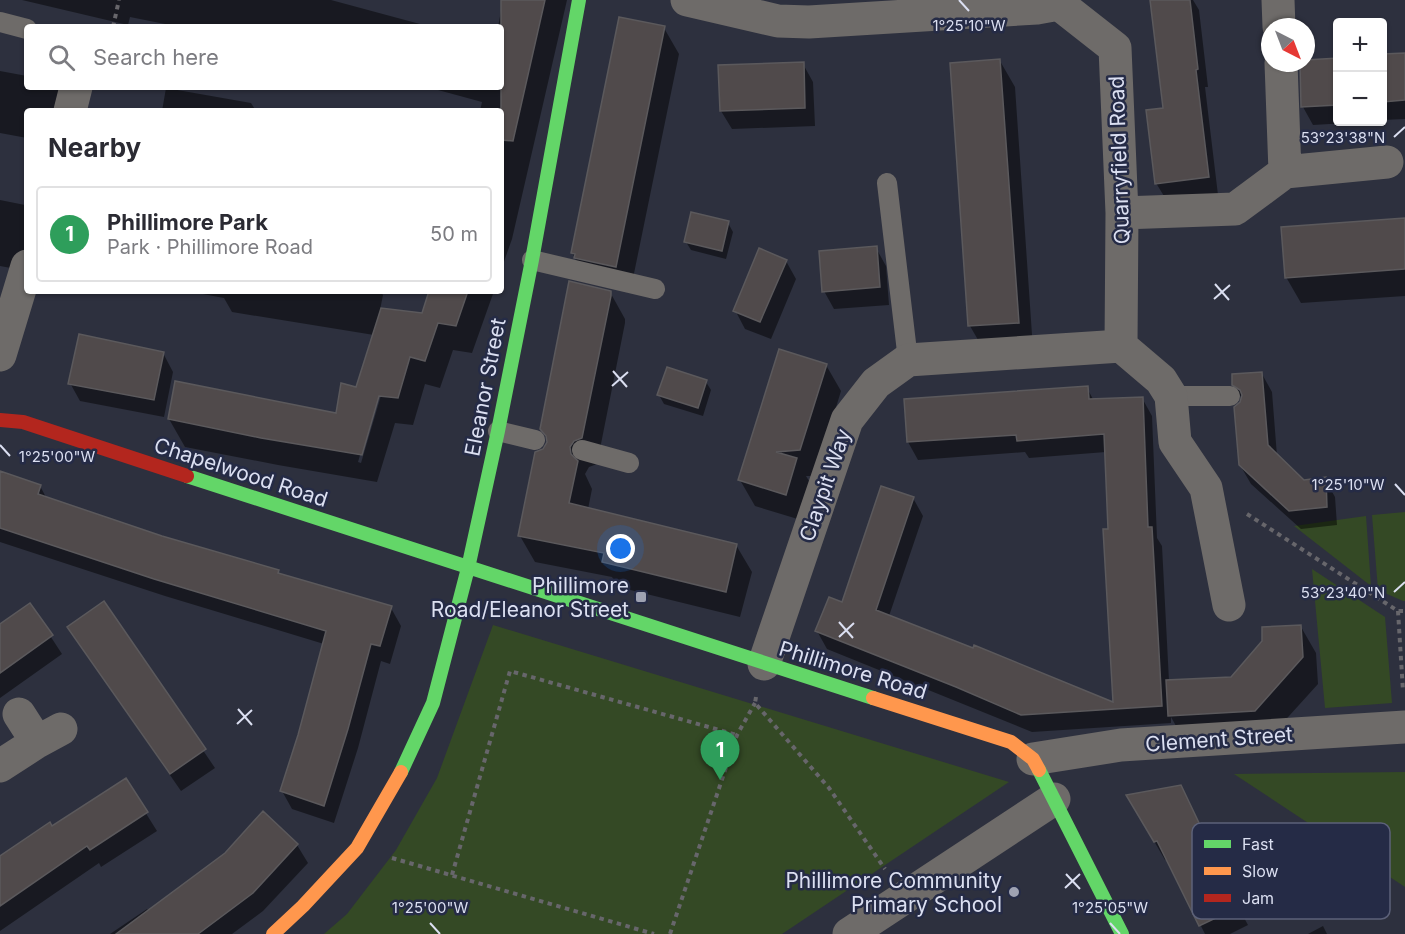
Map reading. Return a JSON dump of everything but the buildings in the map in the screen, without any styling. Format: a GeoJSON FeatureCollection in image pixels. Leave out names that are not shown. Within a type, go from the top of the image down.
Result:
{"type":"FeatureCollection","features":[{"type":"Feature","properties":{"kind":"street","name":"Eleanor Street"},"geometry":{"type":"LineString","coordinates":[[273,934],[303,906],[357,848],[397,782],[433,703],[468,568],[498,431],[532,260],[579,0]]}},
{"type":"Feature","properties":{"kind":"street"},"geometry":{"type":"LineString","coordinates":[[687,0],[778,21],[809,22],[1037,8],[1059,2]]}},
{"type":"Feature","properties":{"kind":"street"},"geometry":{"type":"LineString","coordinates":[[1278,0],[1279,18]]}},
{"type":"Feature","properties":{"kind":"street","name":"Quarryfield Road"},"geometry":{"type":"LineString","coordinates":[[1059,2],[1115,48],[1122,213],[1121,346]]}},
{"type":"Feature","properties":{"kind":"street"},"geometry":{"type":"LineString","coordinates":[[1281,72],[1285,172]]}},
{"type":"Feature","properties":{"kind":"street"},"geometry":{"type":"LineString","coordinates":[[71,108],[75,90]]}},
{"type":"Feature","properties":{"kind":"street"},"geometry":{"type":"LineString","coordinates":[[1122,213],[1235,209],[1285,172],[1388,162]]}},
{"type":"Feature","properties":{"kind":"street"},"geometry":{"type":"LineString","coordinates":[[0,355],[8,302],[24,272]]}},
{"type":"Feature","properties":{"kind":"street"},"geometry":{"type":"LineString","coordinates":[[908,360],[1121,346],[1161,380],[1171,396],[1175,442],[1206,488],[1229,605]]}},
{"type":"Feature","properties":{"kind":"street","name":"Claypit Way"},"geometry":{"type":"LineString","coordinates":[[764,664],[847,420],[876,383],[908,360]]}},
{"type":"Feature","properties":{"kind":"street","name":"Chapelwood Road"},"geometry":{"type":"LineString","coordinates":[[0,420],[23,422],[468,568]]}},
{"type":"Feature","properties":{"kind":"street","name":"Phillimore Road"},"geometry":{"type":"LineString","coordinates":[[468,568],[1011,742],[1033,759],[1122,934]]}},
{"type":"Feature","properties":{"kind":"street"},"geometry":{"type":"LineString","coordinates":[[0,766],[49,736],[19,714]]}},
{"type":"Feature","properties":{"kind":"street","name":"Clement Street"},"geometry":{"type":"LineString","coordinates":[[1033,759],[1121,745],[1405,728]]}},
{"type":"Feature","properties":{"kind":"street"},"geometry":{"type":"LineString","coordinates":[[849,934],[1054,799]]}},
{"type":"Feature","properties":{"kind":"lane"},"geometry":{"type":"LineString","coordinates":[[0,22],[24,28]]}},
{"type":"Feature","properties":{"kind":"lane"},"geometry":{"type":"LineString","coordinates":[[887,183],[908,360]]}},
{"type":"Feature","properties":{"kind":"lane"},"geometry":{"type":"LineString","coordinates":[[532,260],[655,289]]}},
{"type":"Feature","properties":{"kind":"lane"},"geometry":{"type":"LineString","coordinates":[[1171,396],[1230,396]]}},
{"type":"Feature","properties":{"kind":"lane"},"geometry":{"type":"LineString","coordinates":[[498,431],[535,440]]}},
{"type":"Feature","properties":{"kind":"lane"},"geometry":{"type":"LineString","coordinates":[[582,450],[629,463]]}},
{"type":"Feature","properties":{"kind":"path"},"geometry":{"type":"LineString","coordinates":[[114,24],[119,0]]}},
{"type":"Feature","properties":{"kind":"path"},"geometry":{"type":"LineString","coordinates":[[1206,488],[1398,611],[1405,611]]}},
{"type":"Feature","properties":{"kind":"path"},"geometry":{"type":"LineString","coordinates":[[1398,611],[1405,728]]}},
{"type":"Feature","properties":{"kind":"path"},"geometry":{"type":"LineString","coordinates":[[670,934],[737,735],[755,703],[764,664]]}},
{"type":"Feature","properties":{"kind":"path"},"geometry":{"type":"LineString","coordinates":[[452,875],[510,671],[737,735]]}},
{"type":"Feature","properties":{"kind":"path"},"geometry":{"type":"LineString","coordinates":[[755,703],[829,788],[904,898]]}},
{"type":"Feature","properties":{"kind":"path"},"geometry":{"type":"LineString","coordinates":[[357,848],[654,934]]}},
{"type":"Feature","properties":{"kind":"green space"},"geometry":{"type":"Polygon","coordinates":[[[1405,512],[1405,601],[1403,601],[1378,590],[1372,515],[1405,512]]]}},
{"type":"Feature","properties":{"kind":"green space"},"geometry":{"type":"Polygon","coordinates":[[[1366,516],[1371,586],[1294,526],[1366,516]]]}},
{"type":"Feature","properties":{"kind":"green space"},"geometry":{"type":"Polygon","coordinates":[[[1312,569],[1385,617],[1392,703],[1325,708],[1312,569]]]}},
{"type":"Feature","properties":{"kind":"green space"},"geometry":{"type":"Polygon","coordinates":[[[493,625],[1009,782],[782,934],[324,934],[347,914],[396,850],[437,778],[493,625]]]}},
{"type":"Feature","properties":{"kind":"green space"},"geometry":{"type":"Polygon","coordinates":[[[1405,772],[1405,887],[1390,877],[1390,823],[1308,823],[1234,774],[1405,772]]]}},
{"type":"Feature","properties":{"kind":"traffic: fast"},"geometry":{"type":"LineString","coordinates":[[401,772],[433,703],[468,568],[532,260],[579,0]]}},
{"type":"Feature","properties":{"kind":"traffic: fast"},"geometry":{"type":"LineString","coordinates":[[187,476],[873,698]]}},
{"type":"Feature","properties":{"kind":"traffic: fast"},"geometry":{"type":"LineString","coordinates":[[1039,770],[1122,934]]}},
{"type":"Feature","properties":{"kind":"traffic: slow"},"geometry":{"type":"LineString","coordinates":[[873,698],[1011,742],[1033,759],[1039,770]]}},
{"type":"Feature","properties":{"kind":"traffic: slow"},"geometry":{"type":"LineString","coordinates":[[273,934],[303,906],[357,848],[401,772]]}},
{"type":"Feature","properties":{"kind":"traffic: jam"},"geometry":{"type":"LineString","coordinates":[[0,420],[23,422],[187,476]]}},
{"type":"Feature","properties":{"kind":"place","name":"Phillimore Road/Eleanor Street"},"geometry":{"type":"Point","coordinates":[641,597]}},
{"type":"Feature","properties":{"kind":"place","name":"Phillimore Park"},"geometry":{"type":"Point","coordinates":[720,780]}},
{"type":"Feature","properties":{"kind":"place","name":"Phillimore Community Primary School"},"geometry":{"type":"Point","coordinates":[1014,892]}}]}
